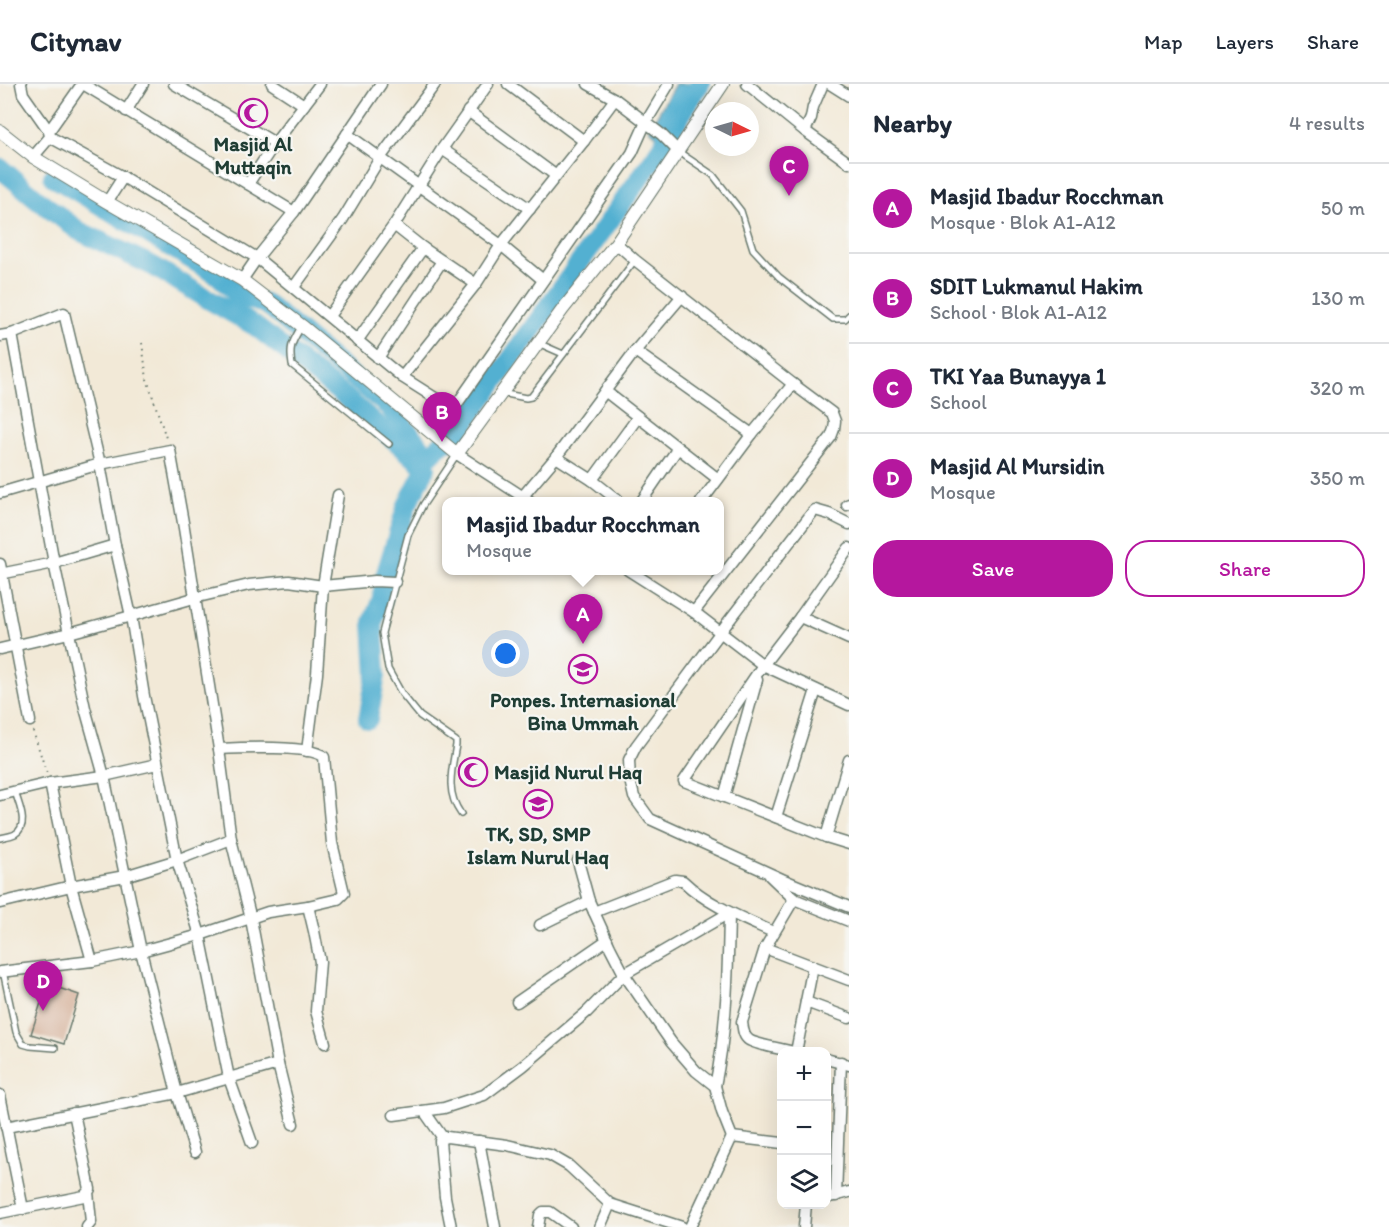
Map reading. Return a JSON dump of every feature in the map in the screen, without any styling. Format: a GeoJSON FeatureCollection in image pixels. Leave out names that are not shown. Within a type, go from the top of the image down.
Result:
{"type":"FeatureCollection","features":[{"type":"Feature","properties":{"kind":"street"},"geometry":{"type":"LineString","coordinates":[[21,84],[23,94],[50,134],[256,260],[294,287],[402,377],[448,405],[457,404],[632,153],[646,122],[669,84]]}},
{"type":"Feature","properties":{"kind":"street"},"geometry":{"type":"LineString","coordinates":[[33,157],[82,84],[294,212]]}},
{"type":"Feature","properties":{"kind":"street"},"geometry":{"type":"LineString","coordinates":[[126,111],[143,84]]}},
{"type":"Feature","properties":{"kind":"street"},"geometry":{"type":"LineString","coordinates":[[174,84],[275,143]]}},
{"type":"Feature","properties":{"kind":"street"},"geometry":{"type":"LineString","coordinates":[[191,94],[197,84]]}},
{"type":"Feature","properties":{"kind":"street"},"geometry":{"type":"LineString","coordinates":[[272,84],[304,105]]}},
{"type":"Feature","properties":{"kind":"street"},"geometry":{"type":"LineString","coordinates":[[248,184],[275,143],[320,84]]}},
{"type":"Feature","properties":{"kind":"street"},"geometry":{"type":"LineString","coordinates":[[245,276],[294,212],[381,84]]}},
{"type":"Feature","properties":{"kind":"street"},"geometry":{"type":"LineString","coordinates":[[294,287],[343,219],[380,158],[435,84]]}},
{"type":"Feature","properties":{"kind":"street"},"geometry":{"type":"LineString","coordinates":[[508,84],[584,141]]}},
{"type":"Feature","properties":{"kind":"street"},"geometry":{"type":"LineString","coordinates":[[457,454],[563,309],[616,243],[676,149],[723,84]]}},
{"type":"Feature","properties":{"kind":"street"},"geometry":{"type":"LineString","coordinates":[[747,84],[849,164]]}},
{"type":"Feature","properties":{"kind":"street"},"geometry":{"type":"LineString","coordinates":[[805,131],[823,84]]}},
{"type":"Feature","properties":{"kind":"street"},"geometry":{"type":"LineString","coordinates":[[830,84],[849,96]]}},
{"type":"Feature","properties":{"kind":"street"},"geometry":{"type":"LineString","coordinates":[[330,316],[485,85]]}},
{"type":"Feature","properties":{"kind":"street"},"geometry":{"type":"LineString","coordinates":[[593,85],[646,122],[676,149]]}},
{"type":"Feature","properties":{"kind":"street"},"geometry":{"type":"LineString","coordinates":[[402,377],[476,284],[501,245],[615,99]]}},
{"type":"Feature","properties":{"kind":"street"},"geometry":{"type":"LineString","coordinates":[[468,111],[555,175]]}},
{"type":"Feature","properties":{"kind":"street"},"geometry":{"type":"LineString","coordinates":[[0,131],[33,157],[245,276],[457,454],[524,497]]}},
{"type":"Feature","properties":{"kind":"street"},"geometry":{"type":"LineString","coordinates":[[347,134],[501,245],[543,280]]}},
{"type":"Feature","properties":{"kind":"street"},"geometry":{"type":"LineString","coordinates":[[442,148],[530,209]]}},
{"type":"Feature","properties":{"kind":"street"},"geometry":{"type":"LineString","coordinates":[[109,198],[122,179]]}},
{"type":"Feature","properties":{"kind":"street"},"geometry":{"type":"LineString","coordinates":[[393,225],[476,284]]}},
{"type":"Feature","properties":{"kind":"street"},"geometry":{"type":"LineString","coordinates":[[616,243],[634,260],[832,413],[835,421],[831,437],[724,574]]}},
{"type":"Feature","properties":{"kind":"street"},"geometry":{"type":"LineString","coordinates":[[357,341],[423,248]]}},
{"type":"Feature","properties":{"kind":"street"},"geometry":{"type":"LineString","coordinates":[[378,358],[442,261]]}},
{"type":"Feature","properties":{"kind":"street"},"geometry":{"type":"LineString","coordinates":[[528,497],[634,351],[682,296]]}},
{"type":"Feature","properties":{"kind":"street"},"geometry":{"type":"LineString","coordinates":[[0,336],[12,334],[64,313],[100,464],[177,860],[200,935],[229,1078],[252,1143]]}},
{"type":"Feature","properties":{"kind":"street"},"geometry":{"type":"LineString","coordinates":[[12,334],[54,564],[85,708],[104,776],[141,951],[177,1093],[195,1152]]}},
{"type":"Feature","properties":{"kind":"street"},"geometry":{"type":"LineString","coordinates":[[634,351],[752,434]]}},
{"type":"Feature","properties":{"kind":"street"},"geometry":{"type":"LineString","coordinates":[[704,497],[793,384]]}},
{"type":"Feature","properties":{"kind":"street"},"geometry":{"type":"LineString","coordinates":[[605,390],[718,479]]}},
{"type":"Feature","properties":{"kind":"street"},"geometry":{"type":"LineString","coordinates":[[592,480],[638,417]]}},
{"type":"Feature","properties":{"kind":"street"},"geometry":{"type":"LineString","coordinates":[[644,497],[678,448]]}},
{"type":"Feature","properties":{"kind":"street"},"geometry":{"type":"LineString","coordinates":[[0,493],[100,464],[170,450],[219,749],[231,839],[251,919],[278,1064],[293,1124]]}},
{"type":"Feature","properties":{"kind":"street"},"geometry":{"type":"LineString","coordinates":[[556,457],[615,497]]}},
{"type":"Feature","properties":{"kind":"street"},"geometry":{"type":"LineString","coordinates":[[308,751],[317,674],[323,586],[338,495]]}},
{"type":"Feature","properties":{"kind":"street"},"geometry":{"type":"LineString","coordinates":[[849,524],[815,510],[636,746],[629,760],[634,797],[650,819],[849,907]]}},
{"type":"Feature","properties":{"kind":"street"},"geometry":{"type":"LineString","coordinates":[[30,720],[0,570],[54,564],[115,545]]}},
{"type":"Feature","properties":{"kind":"street"},"geometry":{"type":"LineString","coordinates":[[849,548],[761,668],[684,781],[849,844]]}},
{"type":"Feature","properties":{"kind":"street"},"geometry":{"type":"LineString","coordinates":[[643,575],[721,632],[761,668],[849,705]]}},
{"type":"Feature","properties":{"kind":"street"},"geometry":{"type":"LineString","coordinates":[[694,612],[723,575]]}},
{"type":"Feature","properties":{"kind":"street"},"geometry":{"type":"LineString","coordinates":[[0,649],[249,585],[288,581],[323,586],[375,581],[391,582]]}},
{"type":"Feature","properties":{"kind":"street"},"geometry":{"type":"LineString","coordinates":[[800,617],[848,638]]}},
{"type":"Feature","properties":{"kind":"street"},"geometry":{"type":"LineString","coordinates":[[724,796],[761,668]]}},
{"type":"Feature","properties":{"kind":"street"},"geometry":{"type":"LineString","coordinates":[[776,817],[816,690]]}},
{"type":"Feature","properties":{"kind":"street"},"geometry":{"type":"LineString","coordinates":[[2,972],[92,961],[141,951],[200,935],[268,912],[338,899],[344,893],[332,843],[324,757],[308,751],[219,749]]}},
{"type":"Feature","properties":{"kind":"street"},"geometry":{"type":"LineString","coordinates":[[826,837],[849,760]]}},
{"type":"Feature","properties":{"kind":"street"},"geometry":{"type":"LineString","coordinates":[[0,795],[50,783],[104,776],[157,764]]}},
{"type":"Feature","properties":{"kind":"street"},"geometry":{"type":"LineString","coordinates":[[50,783],[71,886],[92,961]]}},
{"type":"Feature","properties":{"kind":"street"},"geometry":{"type":"LineString","coordinates":[[0,903],[125,876],[177,860],[231,839]]}},
{"type":"Feature","properties":{"kind":"street"},"geometry":{"type":"LineString","coordinates":[[578,861],[589,901],[624,974],[671,1042],[696,1071],[715,1086]]}},
{"type":"Feature","properties":{"kind":"street"},"geometry":{"type":"LineString","coordinates":[[763,870],[794,899],[849,921]]}},
{"type":"Feature","properties":{"kind":"street"},"geometry":{"type":"LineString","coordinates":[[594,912],[675,880],[683,881],[729,913],[773,932]]}},
{"type":"Feature","properties":{"kind":"street"},"geometry":{"type":"LineString","coordinates":[[777,1048],[751,1041],[744,1034],[742,1022],[765,948],[794,899]]}},
{"type":"Feature","properties":{"kind":"street"},"geometry":{"type":"LineString","coordinates":[[540,925],[589,901]]}},
{"type":"Feature","properties":{"kind":"street"},"geometry":{"type":"LineString","coordinates":[[308,906],[320,962],[316,1011],[325,1043]]}},
{"type":"Feature","properties":{"kind":"street"},"geometry":{"type":"LineString","coordinates":[[393,1115],[444,1108],[484,1095],[523,1066],[587,1012],[624,974],[729,913]]}},
{"type":"Feature","properties":{"kind":"street"},"geometry":{"type":"LineString","coordinates":[[690,1227],[732,1137],[715,1086],[720,1059],[728,975],[729,913]]}},
{"type":"Feature","properties":{"kind":"street"},"geometry":{"type":"LineString","coordinates":[[518,1002],[607,940]]}},
{"type":"Feature","properties":{"kind":"street"},"geometry":{"type":"LineString","coordinates":[[765,948],[849,980]]}},
{"type":"Feature","properties":{"kind":"street"},"geometry":{"type":"LineString","coordinates":[[796,1047],[813,966]]}},
{"type":"Feature","properties":{"kind":"street"},"geometry":{"type":"LineString","coordinates":[[806,1002],[849,1018]]}},
{"type":"Feature","properties":{"kind":"street"},"geometry":{"type":"LineString","coordinates":[[6,1127],[177,1093],[278,1064]]}},
{"type":"Feature","properties":{"kind":"street"},"geometry":{"type":"LineString","coordinates":[[845,1064],[831,1197],[849,1192]]}},
{"type":"Feature","properties":{"kind":"street"},"geometry":{"type":"LineString","coordinates":[[0,1095],[23,1209]]}},
{"type":"Feature","properties":{"kind":"street"},"geometry":{"type":"LineString","coordinates":[[424,1111],[442,1138]]}},
{"type":"Feature","properties":{"kind":"street"},"geometry":{"type":"LineString","coordinates":[[74,1113],[90,1189],[88,1192],[91,1222],[87,1227]]}},
{"type":"Feature","properties":{"kind":"street"},"geometry":{"type":"LineString","coordinates":[[732,1137],[777,1142]]}},
{"type":"Feature","properties":{"kind":"street"},"geometry":{"type":"LineString","coordinates":[[442,1138],[479,1141],[550,1155],[569,1166],[610,1204],[682,1227]]}},
{"type":"Feature","properties":{"kind":"street"},"geometry":{"type":"LineString","coordinates":[[442,1138],[440,1141],[445,1197],[451,1227]]}},
{"type":"Feature","properties":{"kind":"street"},"geometry":{"type":"LineString","coordinates":[[479,1141],[495,1227]]}},
{"type":"Feature","properties":{"kind":"street"},"geometry":{"type":"LineString","coordinates":[[0,1213],[84,1196],[88,1192]]}},
{"type":"Feature","properties":{"kind":"street"},"geometry":{"type":"LineString","coordinates":[[600,1227],[610,1204]]}},
{"type":"Feature","properties":{"kind":"street"},"geometry":{"type":"LineString","coordinates":[[804,1227],[806,1209]]}},
{"type":"Feature","properties":{"kind":"street"},"geometry":{"type":"LineString","coordinates":[[538,1227],[540,1215],[543,1212],[550,1212],[571,1227]]}},
{"type":"Feature","properties":{"kind":"lane"},"geometry":{"type":"LineString","coordinates":[[676,149],[713,175],[741,211],[753,249],[779,277],[833,319],[845,319],[849,315]]}},
{"type":"Feature","properties":{"kind":"lane"},"geometry":{"type":"LineString","coordinates":[[501,393],[531,397],[634,260]]}},
{"type":"Feature","properties":{"kind":"lane"},"geometry":{"type":"LineString","coordinates":[[302,326],[291,345],[292,365],[389,444]]}},
{"type":"Feature","properties":{"kind":"lane"},"geometry":{"type":"LineString","coordinates":[[538,343],[563,354]]}},
{"type":"Feature","properties":{"kind":"lane"},"geometry":{"type":"LineString","coordinates":[[457,454],[423,505],[408,535],[391,582],[382,633],[388,669],[402,694],[420,716],[456,741],[450,781],[451,796],[461,814]]}},
{"type":"Feature","properties":{"kind":"lane"},"geometry":{"type":"LineString","coordinates":[[0,838],[15,834],[23,822],[15,791]]}},
{"type":"Feature","properties":{"kind":"lane"},"geometry":{"type":"LineString","coordinates":[[2,972],[16,1032],[23,1044],[55,1048]]}},
{"type":"Feature","properties":{"kind":"path"},"geometry":{"type":"LineString","coordinates":[[142,344],[147,379],[170,450]]}},
{"type":"Feature","properties":{"kind":"path"},"geometry":{"type":"LineString","coordinates":[[30,720],[50,783]]}},
{"type":"Feature","properties":{"kind":"water"},"geometry":{"type":"Polygon","coordinates":[[[675,84],[709,84],[669,145],[649,130],[675,84]]]}},
{"type":"Feature","properties":{"kind":"building"},"geometry":{"type":"Polygon","coordinates":[[[47,984],[79,995],[64,1044],[31,1034],[47,984]]]}},
{"type":"Feature","properties":{"kind":"waterway"},"geometry":{"type":"LineString","coordinates":[[53,177],[219,276],[240,297],[266,304],[389,407],[428,457],[443,443],[453,440],[655,157],[700,84]]}},
{"type":"Feature","properties":{"kind":"waterway"},"geometry":{"type":"LineString","coordinates":[[0,168],[79,231],[153,266],[255,326],[344,396],[426,468],[407,505],[384,580],[382,598],[373,622],[376,675],[368,719]]}},
{"type":"Feature","properties":{"kind":"place","name":"Masjid Al Muttaqin"},"geometry":{"type":"Point","coordinates":[253,113]}},
{"type":"Feature","properties":{"kind":"place","name":"TKI Yaa Bunayya 1"},"geometry":{"type":"Point","coordinates":[789,196]}},
{"type":"Feature","properties":{"kind":"place","name":"SDIT Lukmanul Hakim"},"geometry":{"type":"Point","coordinates":[442,442]}},
{"type":"Feature","properties":{"kind":"place","name":"Masjid Ibadur Rocchman"},"geometry":{"type":"Point","coordinates":[583,644]}},
{"type":"Feature","properties":{"kind":"place","name":"Ponpes. Internasional Bina Ummah"},"geometry":{"type":"Point","coordinates":[583,669]}},
{"type":"Feature","properties":{"kind":"place","name":"Masjid Nurul Haq"},"geometry":{"type":"Point","coordinates":[473,772]}},
{"type":"Feature","properties":{"kind":"place","name":"TK, SD, SMP Islam Nurul Haq"},"geometry":{"type":"Point","coordinates":[538,804]}},
{"type":"Feature","properties":{"kind":"place","name":"Masjid Al Mursidin"},"geometry":{"type":"Point","coordinates":[43,1011]}}]}
